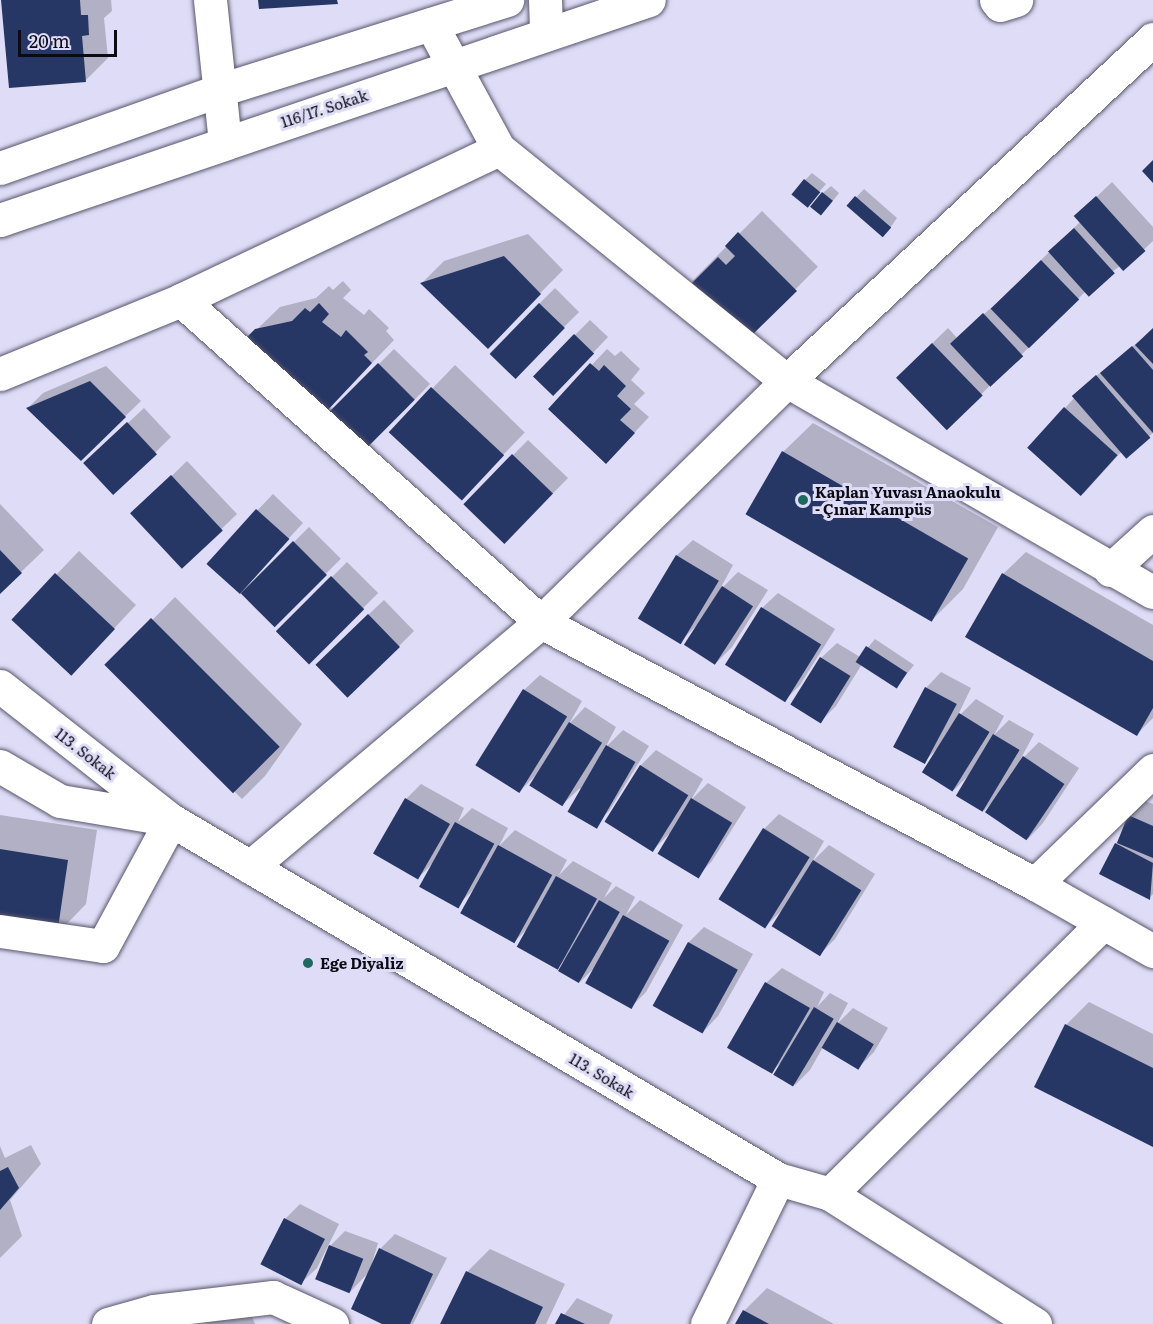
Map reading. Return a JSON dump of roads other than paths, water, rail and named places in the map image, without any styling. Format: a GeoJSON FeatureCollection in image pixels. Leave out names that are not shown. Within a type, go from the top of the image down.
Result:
{"type":"FeatureCollection","features":[{"type":"Feature","properties":{"kind":"street"},"geometry":{"type":"LineString","coordinates":[[210,0],[225,142]]}},
{"type":"Feature","properties":{"kind":"street"},"geometry":{"type":"LineString","coordinates":[[0,168],[220,90],[507,0]]}},
{"type":"Feature","properties":{"kind":"street"},"geometry":{"type":"LineString","coordinates":[[545,0],[546,34]]}},
{"type":"Feature","properties":{"kind":"street","name":"116/17. Sokak"},"geometry":{"type":"LineString","coordinates":[[0,220],[649,0]]}},
{"type":"Feature","properties":{"kind":"street"},"geometry":{"type":"LineString","coordinates":[[996,0],[1000,5],[1016,0]]}},
{"type":"Feature","properties":{"kind":"street"},"geometry":{"type":"LineString","coordinates":[[432,24],[499,149],[787,381],[1110,570],[1153,592]]}},
{"type":"Feature","properties":{"kind":"street"},"geometry":{"type":"LineString","coordinates":[[250,867],[541,622],[787,381],[1153,39]]}},
{"type":"Feature","properties":{"kind":"street"},"geometry":{"type":"LineString","coordinates":[[0,374],[181,300],[499,149]]}},
{"type":"Feature","properties":{"kind":"street"},"geometry":{"type":"LineString","coordinates":[[181,300],[541,622],[1035,884],[1153,951]]}},
{"type":"Feature","properties":{"kind":"street"},"geometry":{"type":"LineString","coordinates":[[1110,570],[1153,531]]}},
{"type":"Feature","properties":{"kind":"street","name":"113. Sokak"},"geometry":{"type":"LineString","coordinates":[[0,686],[171,820],[778,1179],[830,1194],[1035,1324]]}},
{"type":"Feature","properties":{"kind":"street","name":"113. Sokak"},"geometry":{"type":"LineString","coordinates":[[0,766],[60,801],[171,820]]}},
{"type":"Feature","properties":{"kind":"street"},"geometry":{"type":"LineString","coordinates":[[1035,884],[1153,770]]}},
{"type":"Feature","properties":{"kind":"street"},"geometry":{"type":"LineString","coordinates":[[0,931],[103,946],[171,820]]}},
{"type":"Feature","properties":{"kind":"street"},"geometry":{"type":"LineString","coordinates":[[830,1194],[1103,923]]}},
{"type":"Feature","properties":{"kind":"street"},"geometry":{"type":"LineString","coordinates":[[707,1324],[778,1179]]}},
{"type":"Feature","properties":{"kind":"street"},"geometry":{"type":"LineString","coordinates":[[108,1324],[154,1311],[273,1297],[332,1324]]}},
{"type":"Feature","properties":{"kind":"place","name":"Kaplan Yuvası Anaokulu - Çınar Kampüs"},"geometry":{"type":"Point","coordinates":[803,500]}},
{"type":"Feature","properties":{"kind":"place","name":"Ege Diyaliz"},"geometry":{"type":"Point","coordinates":[308,963]}}]}
